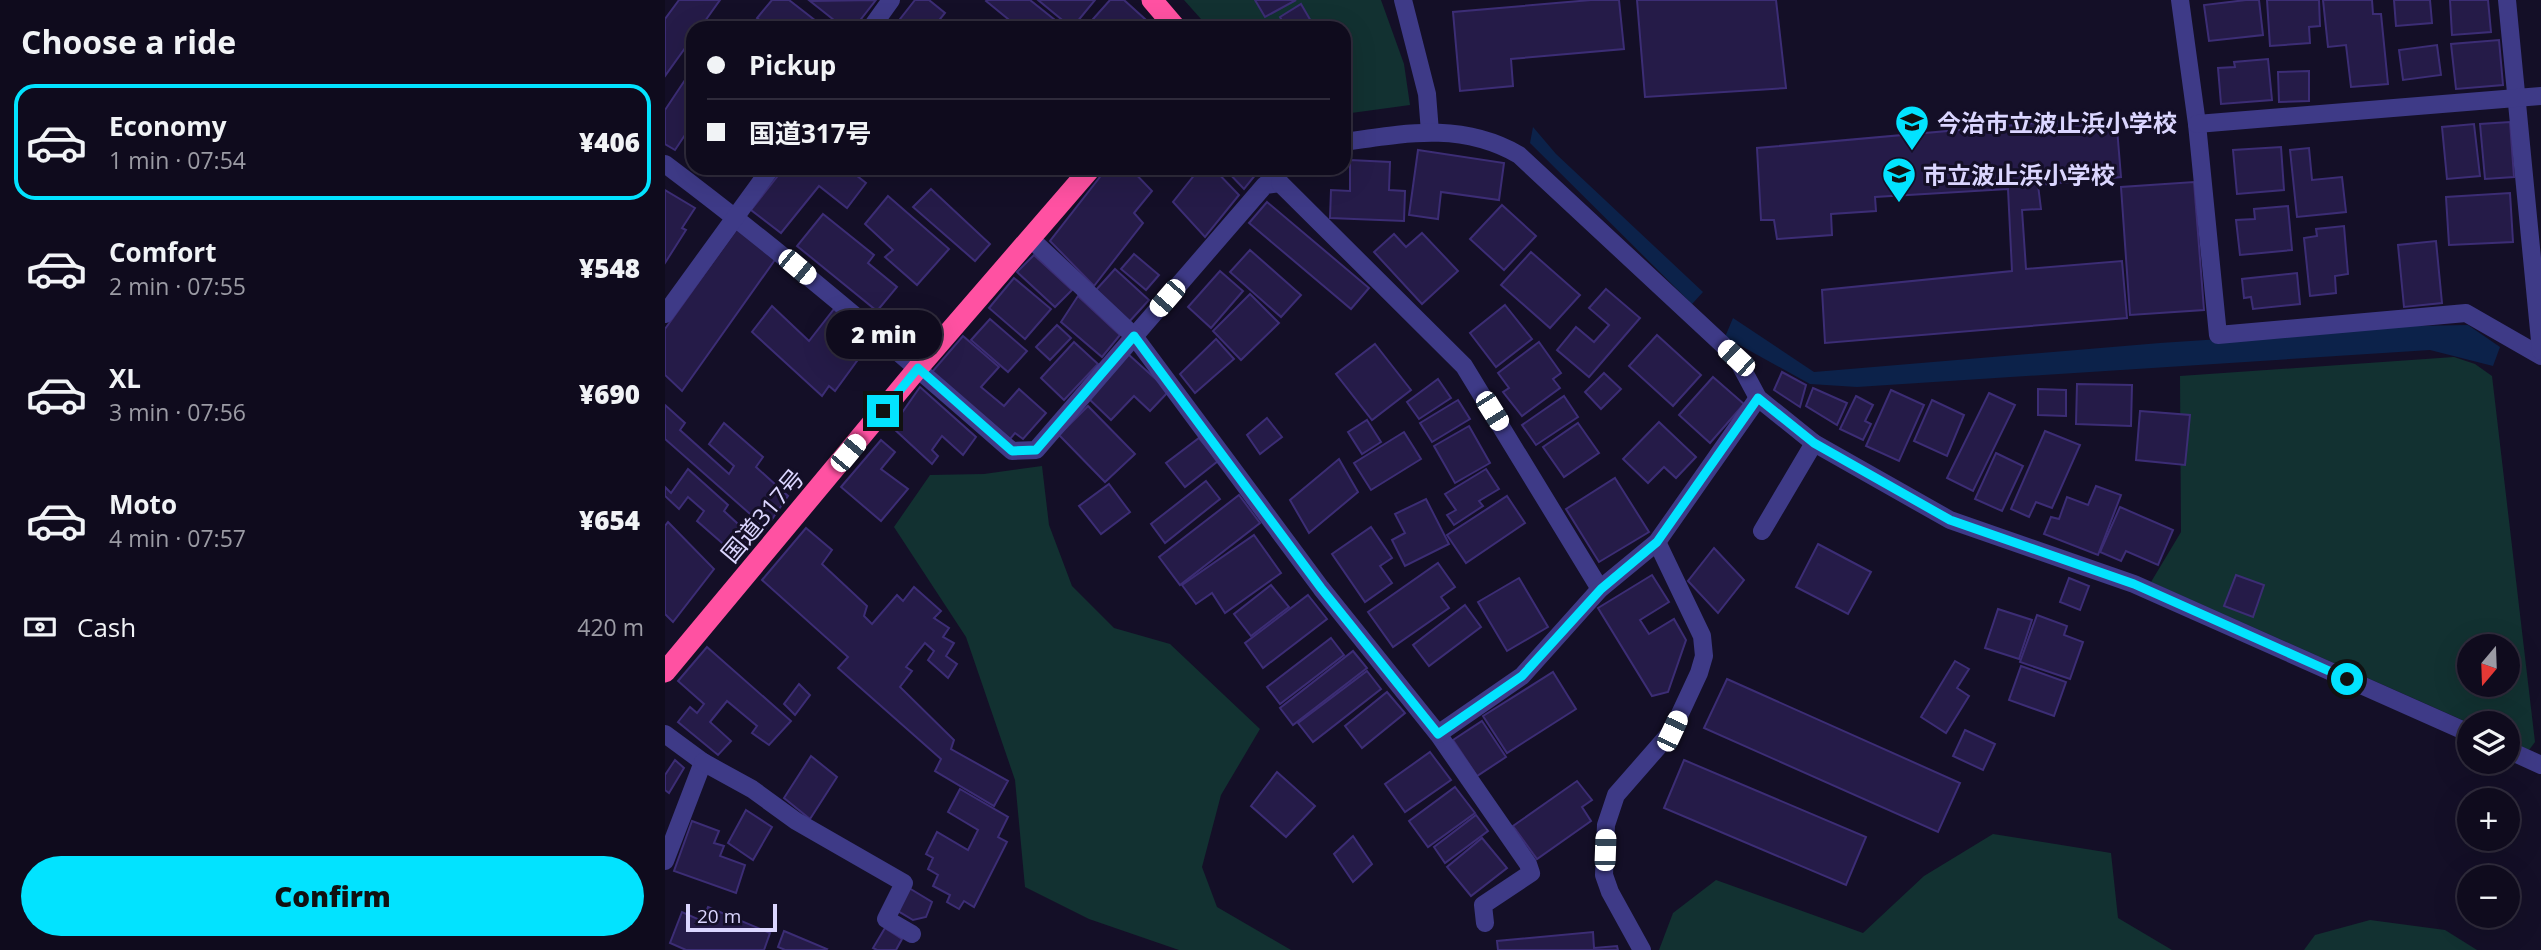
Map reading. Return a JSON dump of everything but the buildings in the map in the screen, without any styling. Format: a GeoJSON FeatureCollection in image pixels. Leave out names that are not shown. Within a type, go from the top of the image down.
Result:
{"type":"FeatureCollection","features":[{"type":"Feature","properties":{"kind":"highway"},"geometry":{"type":"LineString","coordinates":[[1152,0],[1170,21]]}},
{"type":"Feature","properties":{"kind":"highway","name":"国道317号"},"geometry":{"type":"LineString","coordinates":[[665,672],[918,368],[1085,175]]}},
{"type":"Feature","properties":{"kind":"street"},"geometry":{"type":"LineString","coordinates":[[876,21],[891,0]]}},
{"type":"Feature","properties":{"kind":"street"},"geometry":{"type":"LineString","coordinates":[[1403,0],[1427,94],[1430,132]]}},
{"type":"Feature","properties":{"kind":"street"},"geometry":{"type":"LineString","coordinates":[[2180,0],[2218,335],[2466,313],[2541,354]]}},
{"type":"Feature","properties":{"kind":"street"},"geometry":{"type":"LineString","coordinates":[[2507,0],[2515,98],[2535,231],[2541,354]]}},
{"type":"Feature","properties":{"kind":"street"},"geometry":{"type":"LineString","coordinates":[[2196,124],[2541,96]]}},
{"type":"Feature","properties":{"kind":"street"},"geometry":{"type":"LineString","coordinates":[[1351,141],[1430,132],[1461,134],[1500,144],[1519,155],[1736,358],[1758,398],[1814,443],[1950,520],[2134,584],[2457,728]]}},
{"type":"Feature","properties":{"kind":"street"},"geometry":{"type":"LineString","coordinates":[[665,164],[736,217],[918,368],[1012,451],[1036,450],[1265,185],[1283,175],[1464,366],[1601,589]]}},
{"type":"Feature","properties":{"kind":"street"},"geometry":{"type":"LineString","coordinates":[[665,314],[766,175]]}},
{"type":"Feature","properties":{"kind":"street"},"geometry":{"type":"LineString","coordinates":[[1031,239],[1134,336],[1321,588],[1438,734],[1528,864],[1531,873],[1483,905],[1485,923]]}},
{"type":"Feature","properties":{"kind":"street"},"geometry":{"type":"LineString","coordinates":[[1438,734],[1522,676],[1601,589],[1657,542],[1758,398]]}},
{"type":"Feature","properties":{"kind":"street"},"geometry":{"type":"LineString","coordinates":[[1762,531],[1814,443]]}},
{"type":"Feature","properties":{"kind":"street"},"geometry":{"type":"LineString","coordinates":[[1642,950],[1604,876],[1606,825],[1616,795],[1672,731],[1704,656],[1702,636],[1657,542]]}},
{"type":"Feature","properties":{"kind":"street"},"geometry":{"type":"LineString","coordinates":[[665,734],[703,762],[752,789],[796,821],[904,883],[886,919],[912,934]]}},
{"type":"Feature","properties":{"kind":"street"},"geometry":{"type":"LineString","coordinates":[[2520,755],[2541,765]]}},
{"type":"Feature","properties":{"kind":"street"},"geometry":{"type":"LineString","coordinates":[[665,861],[703,762]]}},
{"type":"Feature","properties":{"kind":"green space"},"geometry":{"type":"Polygon","coordinates":[[[1184,0],[1381,0],[1404,64],[1410,105],[1351,113],[1351,21],[1203,21],[1184,0]]]}},
{"type":"Feature","properties":{"kind":"green space"},"geometry":{"type":"Polygon","coordinates":[[[2454,357],[2475,364],[2492,376],[2535,742],[2529,750],[2520,746],[2520,711],[2457,711],[2457,718],[2151,582],[2181,532],[2180,376],[2454,357]]]}},
{"type":"Feature","properties":{"kind":"green space"},"geometry":{"type":"Polygon","coordinates":[[[1042,466],[1049,525],[1072,586],[1114,628],[1170,644],[1260,729],[1221,795],[1202,867],[1217,907],[1291,950],[1179,950],[1089,919],[1025,887],[1015,780],[966,637],[894,527],[930,475],[984,474],[1042,466]]]}},
{"type":"Feature","properties":{"kind":"green space"},"geometry":{"type":"Polygon","coordinates":[[[1993,834],[2111,853],[2118,918],[2172,950],[1659,950],[1673,913],[1716,880],[1863,933],[1924,876],[1993,834]]]}},
{"type":"Feature","properties":{"kind":"green space"},"geometry":{"type":"Polygon","coordinates":[[[2370,920],[2445,930],[2477,950],[2304,950],[2315,935],[2370,920]]]}},
{"type":"Feature","properties":{"kind":"water"},"geometry":{"type":"Polygon","coordinates":[[[1533,127],[1556,154],[1703,292],[1692,304],[1530,143],[1533,127]]]}},
{"type":"Feature","properties":{"kind":"water"},"geometry":{"type":"Polygon","coordinates":[[[1733,318],[1814,372],[2160,343],[2413,326],[2468,325],[2500,347],[2493,366],[2430,350],[1857,387],[1810,384],[1725,337],[1733,318]]]}},
{"type":"Feature","properties":{"kind":"place","name":"今治市立波止浜小学校"},"geometry":{"type":"Point","coordinates":[1912,152]}},
{"type":"Feature","properties":{"kind":"place","name":"市立波止浜小学校"},"geometry":{"type":"Point","coordinates":[1899,204]}},
{"type":"Feature","properties":{"kind":"route"},"geometry":{"type":"LineString","coordinates":[[883,411],[918,368],[1012,451],[1036,450],[1134,336],[1321,588],[1438,734],[1522,676],[1601,589],[1657,542],[1758,398],[1814,443],[1950,520],[2134,584],[2347,679]]}}]}
